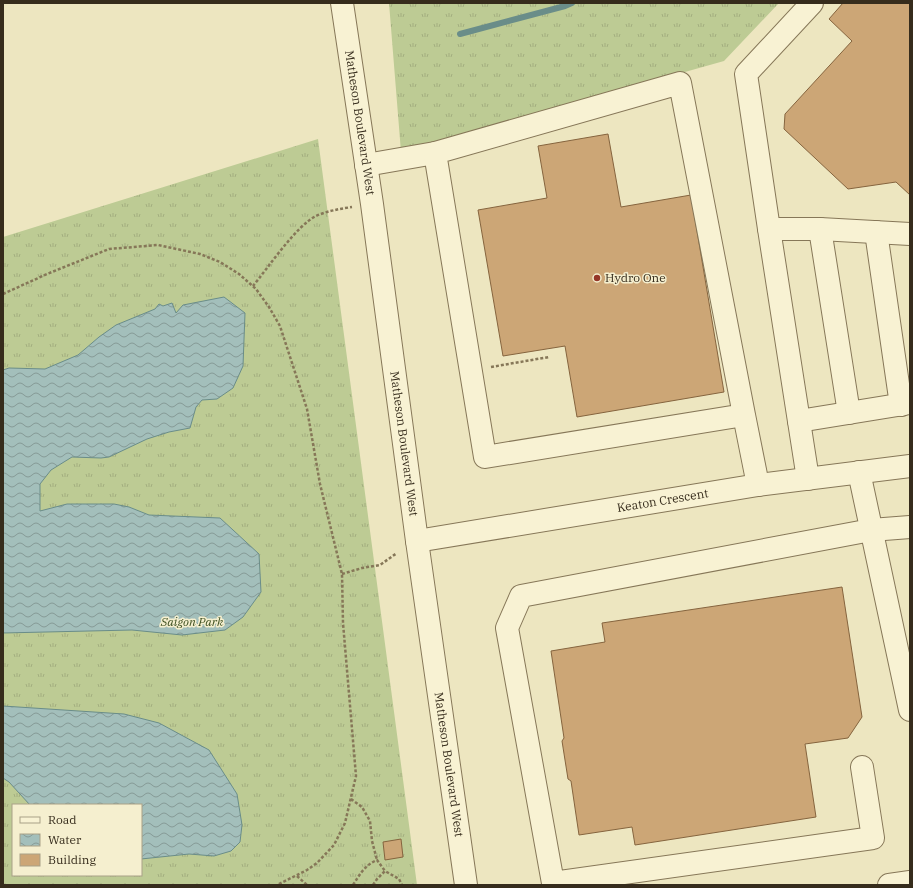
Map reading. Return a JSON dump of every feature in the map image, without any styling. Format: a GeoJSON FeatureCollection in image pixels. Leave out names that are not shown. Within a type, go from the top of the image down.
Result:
{"type":"FeatureCollection","features":[{"type":"Feature","properties":{"kind":"street","name":"Matheson Boulevard West"},"geometry":{"type":"LineString","coordinates":[[342,3],[372,204],[417,541],[466,885]]}},
{"type":"Feature","properties":{"kind":"street"},"geometry":{"type":"LineString","coordinates":[[808,479],[746,74],[812,3]]}},
{"type":"Feature","properties":{"kind":"street"},"geometry":{"type":"LineString","coordinates":[[366,165],[435,153],[680,83],[758,485]]}},
{"type":"Feature","properties":{"kind":"street"},"geometry":{"type":"LineString","coordinates":[[435,153],[485,458],[744,415]]}},
{"type":"Feature","properties":{"kind":"street"},"geometry":{"type":"LineString","coordinates":[[769,229],[820,229],[910,234]]}},
{"type":"Feature","properties":{"kind":"street"},"geometry":{"type":"LineString","coordinates":[[820,229],[849,413]]}},
{"type":"Feature","properties":{"kind":"street"},"geometry":{"type":"LineString","coordinates":[[799,421],[905,404],[876,232]]}},
{"type":"Feature","properties":{"kind":"street","name":"Keaton Crescent"},"geometry":{"type":"LineString","coordinates":[[417,541],[758,485],[910,466]]}},
{"type":"Feature","properties":{"kind":"street"},"geometry":{"type":"LineString","coordinates":[[859,472],[910,710]]}},
{"type":"Feature","properties":{"kind":"street"},"geometry":{"type":"LineString","coordinates":[[862,767],[873,838],[545,884],[507,628],[521,596],[871,530],[910,527]]}},
{"type":"Feature","properties":{"kind":"street"},"geometry":{"type":"LineString","coordinates":[[889,885],[910,882]]}},
{"type":"Feature","properties":{"kind":"path"},"geometry":{"type":"LineString","coordinates":[[253,286],[301,226],[315,216],[336,210],[372,204]]}},
{"type":"Feature","properties":{"kind":"path"},"geometry":{"type":"LineString","coordinates":[[3,294],[47,274],[109,249],[158,245],[200,254],[220,262],[239,274],[253,286],[269,307],[280,326],[307,409],[320,484],[342,574],[343,623],[356,776],[345,823],[334,845],[317,863],[297,876],[277,885]]}},
{"type":"Feature","properties":{"kind":"path"},"geometry":{"type":"LineString","coordinates":[[470,370],[549,357]]}},
{"type":"Feature","properties":{"kind":"path"},"geometry":{"type":"LineString","coordinates":[[342,574],[362,568],[380,565],[417,541]]}},
{"type":"Feature","properties":{"kind":"path"},"geometry":{"type":"LineString","coordinates":[[351,799],[362,807],[370,821],[372,841],[377,860],[385,871],[399,879],[402,885]]}},
{"type":"Feature","properties":{"kind":"path"},"geometry":{"type":"LineString","coordinates":[[353,885],[361,872],[369,864],[377,860]]}},
{"type":"Feature","properties":{"kind":"path"},"geometry":{"type":"LineString","coordinates":[[373,885],[385,871]]}},
{"type":"Feature","properties":{"kind":"path"},"geometry":{"type":"LineString","coordinates":[[297,876],[307,885]]}},
{"type":"Feature","properties":{"kind":"green space"},"geometry":{"type":"Polygon","coordinates":[[[389,3],[779,3],[724,61],[401,152],[389,3]]]}},
{"type":"Feature","properties":{"kind":"green space","name":"Saigon Park"},"geometry":{"type":"Polygon","coordinates":[[[318,139],[417,885],[3,885],[3,237],[318,139]]]}},
{"type":"Feature","properties":{"kind":"water"},"geometry":{"type":"Polygon","coordinates":[[[224,297],[245,313],[243,366],[233,388],[217,399],[202,400],[196,407],[190,428],[169,432],[147,439],[109,457],[72,457],[51,470],[40,484],[40,511],[67,504],[114,504],[129,507],[149,515],[220,518],[259,554],[261,592],[243,617],[225,630],[182,635],[132,630],[3,633],[3,370],[9,368],[45,369],[78,355],[116,325],[155,309],[159,304],[163,306],[172,303],[176,313],[183,305],[224,297]]]}},
{"type":"Feature","properties":{"kind":"water"},"geometry":{"type":"Polygon","coordinates":[[[3,706],[124,714],[159,723],[209,750],[237,794],[242,825],[240,842],[231,851],[214,856],[189,854],[142,859],[142,804],[29,804],[9,782],[3,778],[3,706]]]}},
{"type":"Feature","properties":{"kind":"building"},"geometry":{"type":"Polygon","coordinates":[[[843,3],[910,3],[910,195],[896,182],[848,189],[784,129],[785,114],[852,41],[829,19],[843,3]]]}},
{"type":"Feature","properties":{"kind":"building","name":"Hydro One"},"geometry":{"type":"Polygon","coordinates":[[[608,134],[621,207],[691,195],[724,392],[577,417],[565,346],[503,356],[478,210],[547,198],[538,146],[608,134]]]}},
{"type":"Feature","properties":{"kind":"building"},"geometry":{"type":"Polygon","coordinates":[[[842,587],[862,717],[848,738],[805,744],[816,817],[635,845],[632,827],[579,835],[571,781],[568,779],[562,741],[564,738],[551,651],[605,642],[602,623],[842,587]]]}},
{"type":"Feature","properties":{"kind":"building"},"geometry":{"type":"Polygon","coordinates":[[[401,839],[403,857],[385,860],[383,842],[401,839]]]}},
{"type":"Feature","properties":{"kind":"waterway"},"geometry":{"type":"LineString","coordinates":[[460,34],[572,3]]}},
{"type":"Feature","properties":{"kind":"place","name":"Hydro One"},"geometry":{"type":"Point","coordinates":[597,278]}}]}
